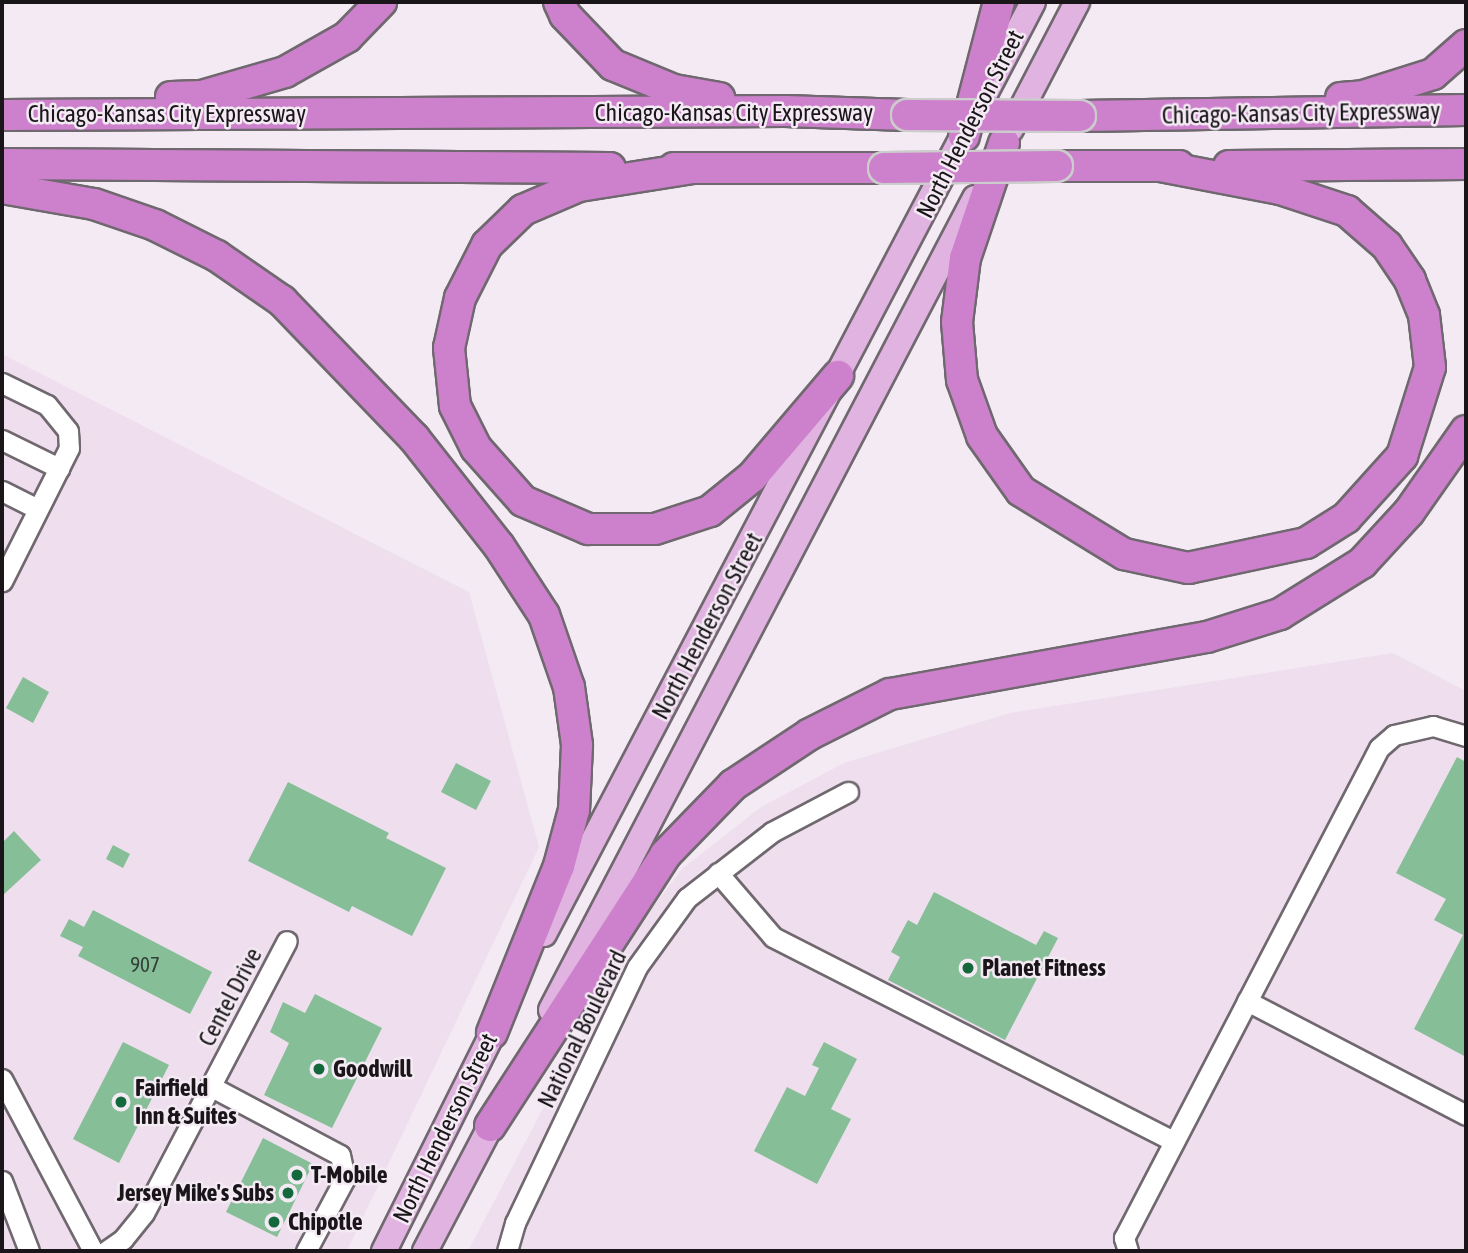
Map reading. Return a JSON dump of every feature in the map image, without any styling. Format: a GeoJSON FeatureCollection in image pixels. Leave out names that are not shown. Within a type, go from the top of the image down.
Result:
{"type":"FeatureCollection","features":[{"type":"Feature","properties":{"kind":"highway"},"geometry":{"type":"LineString","coordinates":[[2,104],[202,96],[285,72],[347,37],[381,2]]}},
{"type":"Feature","properties":{"kind":"highway"},"geometry":{"type":"LineString","coordinates":[[559,2],[565,15],[613,65],[674,89],[785,111]]}},
{"type":"Feature","properties":{"kind":"highway"},"geometry":{"type":"LineString","coordinates":[[964,135],[999,2]]}},
{"type":"Feature","properties":{"kind":"highway"},"geometry":{"type":"LineString","coordinates":[[1181,114],[1363,96],[1433,74],[1466,45]]}},
{"type":"Feature","properties":{"kind":"highway","name":"Chicago-Kansas City Expressway"},"geometry":{"type":"LineString","coordinates":[[2,115],[785,111],[1080,116],[1466,110]]}},
{"type":"Feature","properties":{"kind":"highway"},"geometry":{"type":"LineString","coordinates":[[1004,143],[965,258],[957,322],[962,380],[982,436],[1021,491],[1124,554],[1188,568],[1306,543],[1346,518],[1402,456],[1430,367],[1424,315],[1410,280],[1387,246],[1346,211],[1280,189],[1160,166]]}},
{"type":"Feature","properties":{"kind":"highway","name":"Chicago-Kansas City Expressway"},"geometry":{"type":"LineString","coordinates":[[2,164],[884,168],[1466,164]]}},
{"type":"Feature","properties":{"kind":"highway"},"geometry":{"type":"LineString","coordinates":[[693,168],[579,186],[523,210],[487,245],[460,298],[449,348],[456,406],[476,448],[523,501],[588,529],[655,528],[710,512],[752,477],[838,376]]}},
{"type":"Feature","properties":{"kind":"highway"},"geometry":{"type":"LineString","coordinates":[[2,188],[94,204],[155,225],[218,256],[282,301],[414,439],[499,546],[544,615],[569,687],[576,745],[574,810],[559,866],[492,1033]]}},
{"type":"Feature","properties":{"kind":"highway"},"geometry":{"type":"LineString","coordinates":[[490,1126],[665,855],[733,785],[810,734],[890,694],[1207,637],[1280,614],[1362,563],[1409,512],[1466,431]]}},
{"type":"Feature","properties":{"kind":"main road","name":"North Henderson Street"},"geometry":{"type":"LineString","coordinates":[[384,1251],[492,1033],[1034,2]]}},
{"type":"Feature","properties":{"kind":"main road","name":"North Henderson Street"},"geometry":{"type":"LineString","coordinates":[[425,1251],[1077,2]]}},
{"type":"Feature","properties":{"kind":"street"},"geometry":{"type":"LineString","coordinates":[[2,383],[47,405],[61,420],[69,448],[38,509],[10,544],[2,581]]}},
{"type":"Feature","properties":{"kind":"street"},"geometry":{"type":"LineString","coordinates":[[2,440],[59,468]]}},
{"type":"Feature","properties":{"kind":"street"},"geometry":{"type":"LineString","coordinates":[[2,491],[38,509]]}},
{"type":"Feature","properties":{"kind":"street"},"geometry":{"type":"LineString","coordinates":[[1128,1251],[1124,1238],[1379,748],[1394,735],[1433,726],[1466,736]]}},
{"type":"Feature","properties":{"kind":"street","name":"National Boulevard"},"geometry":{"type":"LineString","coordinates":[[507,1251],[515,1223],[637,967],[687,898],[772,832],[848,792]]}},
{"type":"Feature","properties":{"kind":"street"},"geometry":{"type":"LineString","coordinates":[[718,873],[773,937],[1174,1141]]}},
{"type":"Feature","properties":{"kind":"street","name":"Centel Drive"},"geometry":{"type":"LineString","coordinates":[[106,1251],[123,1239],[144,1213],[287,941]]}},
{"type":"Feature","properties":{"kind":"street"},"geometry":{"type":"LineString","coordinates":[[1247,1001],[1466,1115]]}},
{"type":"Feature","properties":{"kind":"street"},"geometry":{"type":"LineString","coordinates":[[2,1079],[93,1251]]}},
{"type":"Feature","properties":{"kind":"street"},"geometry":{"type":"LineString","coordinates":[[210,1086],[340,1154],[345,1178],[306,1251]]}},
{"type":"Feature","properties":{"kind":"street"},"geometry":{"type":"LineString","coordinates":[[2,1181],[29,1251]]}},
{"type":"Feature","properties":{"kind":"shaded area"},"geometry":{"type":"Polygon","coordinates":[[[2,354],[469,592],[539,847],[347,1251],[2,1251],[2,354]]]}},
{"type":"Feature","properties":{"kind":"shaded area"},"geometry":{"type":"Polygon","coordinates":[[[1393,653],[1466,691],[1466,1251],[468,1251],[640,924],[682,869],[761,807],[844,763],[1010,713],[1393,653]]]}},
{"type":"Feature","properties":{"kind":"building"},"geometry":{"type":"Polygon","coordinates":[[[23,677],[49,692],[33,723],[6,708],[23,677]]]}},
{"type":"Feature","properties":{"kind":"building"},"geometry":{"type":"Polygon","coordinates":[[[1457,757],[1466,762],[1466,1057],[1414,1029],[1463,935],[1434,920],[1446,899],[1396,873],[1457,757]]]}},
{"type":"Feature","properties":{"kind":"building"},"geometry":{"type":"Polygon","coordinates":[[[456,763],[491,781],[476,810],[441,792],[456,763]]]}},
{"type":"Feature","properties":{"kind":"building"},"geometry":{"type":"Polygon","coordinates":[[[288,782],[389,833],[386,838],[446,868],[412,936],[352,906],[349,912],[248,861],[288,782]]]}},
{"type":"Feature","properties":{"kind":"building"},"geometry":{"type":"Polygon","coordinates":[[[14,831],[41,860],[2,896],[2,843],[14,831]]]}},
{"type":"Feature","properties":{"kind":"building"},"geometry":{"type":"Polygon","coordinates":[[[113,845],[130,854],[123,868],[106,859],[113,845]]]}},
{"type":"Feature","properties":{"kind":"building","name":"Planet Fitness"},"geometry":{"type":"Polygon","coordinates":[[[934,892],[1036,945],[1044,931],[1058,938],[1005,1040],[888,980],[900,957],[891,952],[908,920],[917,925],[934,892]]]}},
{"type":"Feature","properties":{"kind":"building"},"geometry":{"type":"Polygon","coordinates":[[[93,910],[212,972],[190,1014],[78,956],[83,947],[60,936],[69,919],[84,927],[93,910]]]}},
{"type":"Feature","properties":{"kind":"building","name":"Goodwill"},"geometry":{"type":"Polygon","coordinates":[[[315,994],[382,1028],[332,1128],[264,1095],[289,1043],[270,1032],[283,1002],[305,1013],[315,994]]]}},
{"type":"Feature","properties":{"kind":"building","name":"Fairfield Inn & Suites"},"geometry":{"type":"Polygon","coordinates":[[[123,1042],[169,1065],[119,1163],[73,1139],[123,1042]]]}},
{"type":"Feature","properties":{"kind":"building"},"geometry":{"type":"Polygon","coordinates":[[[824,1042],[857,1059],[831,1109],[851,1119],[817,1184],[754,1151],[787,1087],[805,1096],[819,1068],[812,1065],[824,1042]]]}},
{"type":"Feature","properties":{"kind":"building"},"geometry":{"type":"Polygon","coordinates":[[[263,1138],[313,1164],[277,1237],[226,1212],[263,1138]]]}},
{"type":"Feature","properties":{"kind":"place","name":"Planet Fitness"},"geometry":{"type":"Point","coordinates":[968,968]}},
{"type":"Feature","properties":{"kind":"place","name":"Goodwill"},"geometry":{"type":"Point","coordinates":[319,1069]}},
{"type":"Feature","properties":{"kind":"place","name":"Fairfield Inn & Suites"},"geometry":{"type":"Point","coordinates":[121,1102]}},
{"type":"Feature","properties":{"kind":"place","name":"T-Mobile"},"geometry":{"type":"Point","coordinates":[297,1175]}},
{"type":"Feature","properties":{"kind":"place","name":"Jersey Mike's Subs"},"geometry":{"type":"Point","coordinates":[288,1193]}},
{"type":"Feature","properties":{"kind":"place","name":"Chipotle"},"geometry":{"type":"Point","coordinates":[274,1222]}}]}
